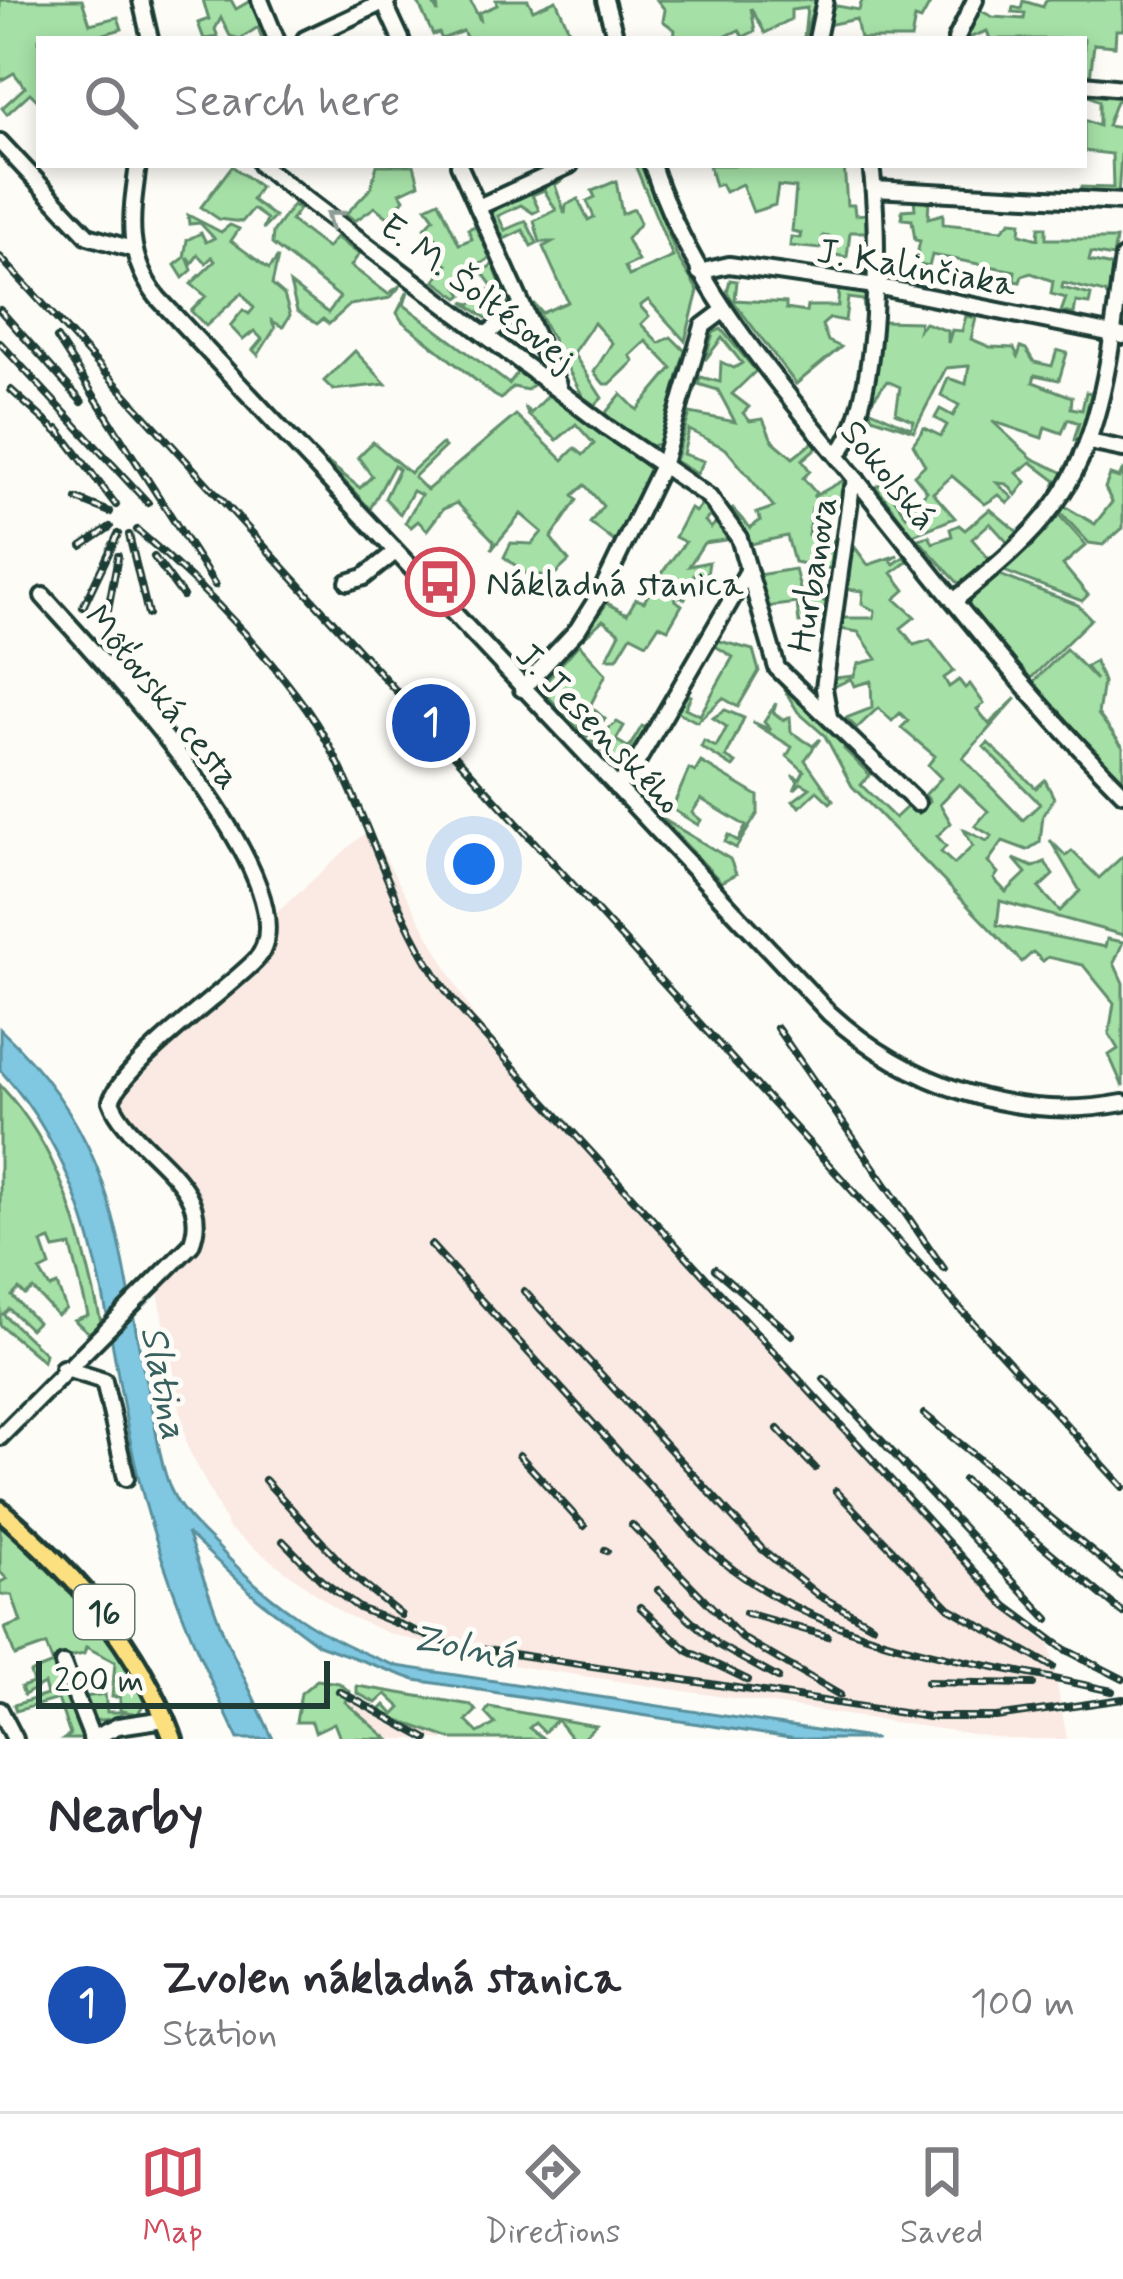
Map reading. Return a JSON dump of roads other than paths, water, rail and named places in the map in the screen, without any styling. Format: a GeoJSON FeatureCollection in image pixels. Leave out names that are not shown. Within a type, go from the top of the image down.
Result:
{"type":"FeatureCollection","features":[{"type":"Feature","properties":{"kind":"main road","name":"16"},"geometry":{"type":"LineString","coordinates":[[0,1510],[110,1619],[173,1739]]}},
{"type":"Feature","properties":{"kind":"street"},"geometry":{"type":"LineString","coordinates":[[141,0],[149,36]]}},
{"type":"Feature","properties":{"kind":"street"},"geometry":{"type":"LineString","coordinates":[[260,0],[274,36]]}},
{"type":"Feature","properties":{"kind":"street"},"geometry":{"type":"LineString","coordinates":[[604,0],[615,36]]}},
{"type":"Feature","properties":{"kind":"street"},"geometry":{"type":"LineString","coordinates":[[818,36],[825,0]]}},
{"type":"Feature","properties":{"kind":"street"},"geometry":{"type":"LineString","coordinates":[[957,36],[975,0]]}},
{"type":"Feature","properties":{"kind":"street"},"geometry":{"type":"LineString","coordinates":[[311,36],[385,1],[400,36]]}},
{"type":"Feature","properties":{"kind":"street"},"geometry":{"type":"LineString","coordinates":[[1087,84],[1123,88]]}},
{"type":"Feature","properties":{"kind":"street"},"geometry":{"type":"LineString","coordinates":[[0,142],[88,236],[132,249],[138,168]]}},
{"type":"Feature","properties":{"kind":"street","name":"E. M. Šoltésovej"},"geometry":{"type":"LineString","coordinates":[[265,168],[560,390],[699,488],[727,516],[773,664],[917,803]]}},
{"type":"Feature","properties":{"kind":"street"},"geometry":{"type":"LineString","coordinates":[[460,168],[560,390]]}},
{"type":"Feature","properties":{"kind":"street"},"geometry":{"type":"LineString","coordinates":[[478,207],[563,168]]}},
{"type":"Feature","properties":{"kind":"street","name":"Sokolská"},"geometry":{"type":"LineString","coordinates":[[653,168],[699,272],[723,311],[1016,681],[1123,793]]}},
{"type":"Feature","properties":{"kind":"street","name":"Hurbanova"},"geometry":{"type":"LineString","coordinates":[[837,455],[851,440],[861,414],[875,286],[871,168]]}},
{"type":"Feature","properties":{"kind":"street"},"geometry":{"type":"LineString","coordinates":[[874,189],[1123,202]]}},
{"type":"Feature","properties":{"kind":"street","name":"J. Jesenského"},"geometry":{"type":"LineString","coordinates":[[132,249],[139,271],[158,298],[818,1002],[873,1049],[937,1082],[989,1100],[1069,1108],[1123,1103]]}},
{"type":"Feature","properties":{"kind":"street"},"geometry":{"type":"LineString","coordinates":[[954,601],[1052,508],[1089,442],[1118,335],[1123,258]]}},
{"type":"Feature","properties":{"kind":"street","name":"J. Kalinčiaka"},"geometry":{"type":"LineString","coordinates":[[699,272],[729,265],[875,286],[1118,335]]}},
{"type":"Feature","properties":{"kind":"street"},"geometry":{"type":"LineString","coordinates":[[487,334],[523,306]]}},
{"type":"Feature","properties":{"kind":"street"},"geometry":{"type":"LineString","coordinates":[[522,689],[594,606],[663,463],[703,326],[723,311]]}},
{"type":"Feature","properties":{"kind":"street"},"geometry":{"type":"LineString","coordinates":[[1089,442],[1123,449]]}},
{"type":"Feature","properties":{"kind":"street","name":"Hurbanova"},"geometry":{"type":"LineString","coordinates":[[830,718],[826,677],[851,492],[857,480]]}},
{"type":"Feature","properties":{"kind":"street"},"geometry":{"type":"LineString","coordinates":[[347,582],[364,578],[394,553]]}},
{"type":"Feature","properties":{"kind":"street"},"geometry":{"type":"LineString","coordinates":[[616,787],[633,769],[748,572]]}},
{"type":"Feature","properties":{"kind":"street","name":"Môťovská cesta"},"geometry":{"type":"LineString","coordinates":[[43,596],[207,787],[266,919],[258,957],[112,1096],[114,1110],[185,1191],[195,1214],[188,1248],[63,1368]]}},
{"type":"Feature","properties":{"kind":"street","name":"Hurbanova"},"geometry":{"type":"LineString","coordinates":[[794,686],[826,677]]}},
{"type":"Feature","properties":{"kind":"street"},"geometry":{"type":"LineString","coordinates":[[0,1437],[63,1368],[104,1382],[126,1478]]}},
{"type":"Feature","properties":{"kind":"street"},"geometry":{"type":"LineString","coordinates":[[63,1664],[91,1738],[118,1726],[165,1719]]}},
{"type":"Feature","properties":{"kind":"street"},"geometry":{"type":"LineString","coordinates":[[0,1710],[15,1739]]}},
{"type":"Feature","properties":{"kind":"water"},"geometry":{"type":"Polygon","coordinates":[[[0,1029],[41,1072],[93,1158],[120,1247],[160,1450],[175,1498],[200,1529],[278,1602],[322,1632],[397,1666],[876,1739],[796,1739],[415,1680],[319,1645],[258,1599],[187,1533],[224,1635],[273,1739],[238,1739],[192,1638],[154,1535],[80,1206],[34,1113],[0,1070],[0,1029]]]}},
{"type":"Feature","properties":{"kind":"railway"},"geometry":{"type":"LineString","coordinates":[[0,257],[1123,1487]]}},
{"type":"Feature","properties":{"kind":"railway"},"geometry":{"type":"LineString","coordinates":[[0,310],[82,402]]}},
{"type":"Feature","properties":{"kind":"railway"},"geometry":{"type":"LineString","coordinates":[[57,338],[215,585]]}},
{"type":"Feature","properties":{"kind":"railway"},"geometry":{"type":"LineString","coordinates":[[0,343],[148,503]]}},
{"type":"Feature","properties":{"kind":"railway"},"geometry":{"type":"LineString","coordinates":[[11,390],[64,438]]}},
{"type":"Feature","properties":{"kind":"railway"},"geometry":{"type":"LineString","coordinates":[[58,429],[116,505]]}},
{"type":"Feature","properties":{"kind":"railway"},"geometry":{"type":"LineString","coordinates":[[77,499],[110,512]]}},
{"type":"Feature","properties":{"kind":"railway"},"geometry":{"type":"LineString","coordinates":[[82,546],[110,527]]}},
{"type":"Feature","properties":{"kind":"railway"},"geometry":{"type":"LineString","coordinates":[[137,530],[189,576],[294,691],[331,749],[421,950],[462,1011],[1006,1606],[1064,1649],[1123,1679]]}},
{"type":"Feature","properties":{"kind":"railway"},"geometry":{"type":"LineString","coordinates":[[83,607],[118,534]]}},
{"type":"Feature","properties":{"kind":"railway"},"geometry":{"type":"LineString","coordinates":[[129,535],[148,614]]}},
{"type":"Feature","properties":{"kind":"railway"},"geometry":{"type":"LineString","coordinates":[[107,615],[118,556]]}},
{"type":"Feature","properties":{"kind":"railway"},"geometry":{"type":"LineString","coordinates":[[154,557],[183,596]]}},
{"type":"Feature","properties":{"kind":"railway"},"geometry":{"type":"LineString","coordinates":[[777,1028],[944,1269]]}},
{"type":"Feature","properties":{"kind":"railway"},"geometry":{"type":"LineString","coordinates":[[431,1245],[698,1539],[741,1575],[789,1604],[892,1644],[1112,1691]]}},
{"type":"Feature","properties":{"kind":"railway"},"geometry":{"type":"LineString","coordinates":[[715,1269],[792,1335]]}},
{"type":"Feature","properties":{"kind":"railway"},"geometry":{"type":"LineString","coordinates":[[524,1291],[763,1550],[818,1595],[872,1625]]}},
{"type":"Feature","properties":{"kind":"railway"},"geometry":{"type":"LineString","coordinates":[[824,1379],[1048,1619]]}},
{"type":"Feature","properties":{"kind":"railway"},"geometry":{"type":"LineString","coordinates":[[924,1414],[1123,1577]]}},
{"type":"Feature","properties":{"kind":"railway"},"geometry":{"type":"LineString","coordinates":[[778,1429],[815,1468]]}},
{"type":"Feature","properties":{"kind":"railway"},"geometry":{"type":"LineString","coordinates":[[519,1455],[584,1526]]}},
{"type":"Feature","properties":{"kind":"railway"},"geometry":{"type":"LineString","coordinates":[[265,1480],[353,1576],[401,1615]]}},
{"type":"Feature","properties":{"kind":"railway"},"geometry":{"type":"LineString","coordinates":[[964,1480],[1123,1613]]}},
{"type":"Feature","properties":{"kind":"railway"},"geometry":{"type":"LineString","coordinates":[[836,1491],[949,1608],[1053,1667]]}},
{"type":"Feature","properties":{"kind":"railway"},"geometry":{"type":"LineString","coordinates":[[632,1525],[742,1638],[840,1695]]}},
{"type":"Feature","properties":{"kind":"railway"},"geometry":{"type":"LineString","coordinates":[[283,1541],[321,1580],[359,1608],[447,1644],[929,1717],[996,1717],[1123,1699]]}},
{"type":"Feature","properties":{"kind":"railway"},"geometry":{"type":"LineString","coordinates":[[658,1590],[718,1645],[778,1678]]}},
{"type":"Feature","properties":{"kind":"railway"},"geometry":{"type":"LineString","coordinates":[[640,1607],[688,1651],[748,1680]]}},
{"type":"Feature","properties":{"kind":"railway"},"geometry":{"type":"LineString","coordinates":[[746,1613],[827,1636]]}},
{"type":"Feature","properties":{"kind":"railway"},"geometry":{"type":"LineString","coordinates":[[927,1682],[1033,1684]]}},
{"type":"Feature","properties":{"kind":"railway"},"geometry":{"type":"LineString","coordinates":[[339,1691],[427,1739]]}},
{"type":"Feature","properties":{"kind":"place","name":"Nákladná stanica"},"geometry":{"type":"Point","coordinates":[440,582]}},
{"type":"Feature","properties":{"kind":"place","name":"Zvolen nákladná stanica"},"geometry":{"type":"Point","coordinates":[431,723]}},
{"type":"Feature","properties":{"kind":"water label","name":"Slatina"},"geometry":{"type":"Point","coordinates":[166,1382]}},
{"type":"Feature","properties":{"kind":"water label","name":"Zolná"},"geometry":{"type":"Point","coordinates":[464,1645]}}]}
